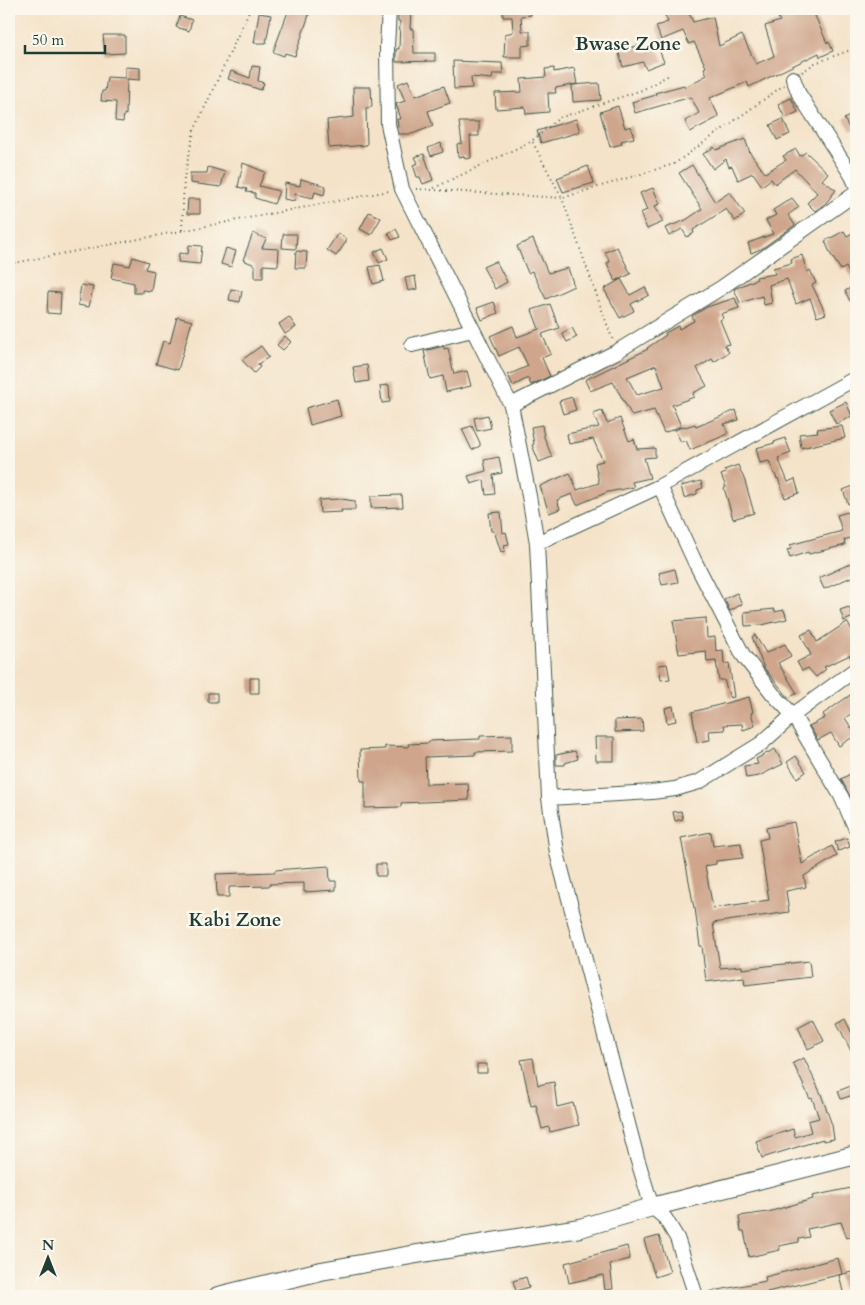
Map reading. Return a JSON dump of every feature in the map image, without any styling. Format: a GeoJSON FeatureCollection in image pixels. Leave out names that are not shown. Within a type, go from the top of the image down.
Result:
{"type":"FeatureCollection","features":[{"type":"Feature","properties":{"kind":"main road"},"geometry":{"type":"LineString","coordinates":[[218,1296],[321,1271],[580,1228],[652,1207],[856,1155]]}},
{"type":"Feature","properties":{"kind":"street"},"geometry":{"type":"LineString","coordinates":[[389,9],[387,47],[388,124],[402,189],[511,405],[537,543],[549,798],[557,853],[609,1056],[652,1207],[665,1218],[677,1238],[696,1296]]}},
{"type":"Feature","properties":{"kind":"street"},"geometry":{"type":"LineString","coordinates":[[794,78],[799,94],[856,185]]}},
{"type":"Feature","properties":{"kind":"street"},"geometry":{"type":"LineString","coordinates":[[511,405],[616,352],[746,272],[856,193]]}},
{"type":"Feature","properties":{"kind":"street"},"geometry":{"type":"LineString","coordinates":[[412,345],[472,330]]}},
{"type":"Feature","properties":{"kind":"street"},"geometry":{"type":"LineString","coordinates":[[537,543],[660,486],[856,378]]}},
{"type":"Feature","properties":{"kind":"street"},"geometry":{"type":"LineString","coordinates":[[660,486],[694,560],[743,655],[773,694],[793,716],[841,796],[856,829]]}},
{"type":"Feature","properties":{"kind":"street"},"geometry":{"type":"LineString","coordinates":[[549,798],[652,792],[675,789],[699,782],[762,743],[793,716],[856,669]]}},
{"type":"Feature","properties":{"kind":"path"},"geometry":{"type":"LineString","coordinates":[[182,231],[184,178],[194,131],[250,9]]}},
{"type":"Feature","properties":{"kind":"path"},"geometry":{"type":"LineString","coordinates":[[9,264],[402,189],[433,189],[562,198],[674,164],[815,63],[856,48]]}},
{"type":"Feature","properties":{"kind":"path"},"geometry":{"type":"LineString","coordinates":[[433,189],[532,141],[559,118],[642,90],[671,74]]}},
{"type":"Feature","properties":{"kind":"path"},"geometry":{"type":"LineString","coordinates":[[532,141],[562,198],[616,352]]}},
{"type":"Feature","properties":{"kind":"building"},"geometry":{"type":"Polygon","coordinates":[[[289,9],[311,9],[295,56],[285,53],[284,56],[273,52],[289,9]]]}},
{"type":"Feature","properties":{"kind":"building"},"geometry":{"type":"Polygon","coordinates":[[[398,9],[411,9],[410,29],[413,29],[414,53],[435,53],[435,61],[396,62],[396,49],[399,49],[400,21],[398,21],[398,9]]]}},
{"type":"Feature","properties":{"kind":"building"},"geometry":{"type":"Polygon","coordinates":[[[503,9],[531,9],[531,15],[521,16],[522,31],[530,31],[530,45],[522,46],[522,57],[504,57],[505,34],[513,32],[512,17],[503,17],[503,9]]]}},
{"type":"Feature","properties":{"kind":"building"},"geometry":{"type":"Polygon","coordinates":[[[662,9],[687,9],[693,22],[713,17],[719,46],[742,35],[756,64],[774,56],[765,26],[780,21],[775,12],[783,9],[812,9],[827,43],[829,42],[833,51],[820,57],[819,53],[749,87],[747,82],[710,98],[719,117],[690,132],[685,121],[699,113],[691,97],[635,113],[632,102],[656,95],[655,93],[684,85],[685,87],[707,75],[704,68],[706,67],[694,42],[689,44],[683,31],[661,40],[656,26],[668,22],[662,9]]]}},
{"type":"Feature","properties":{"kind":"building"},"geometry":{"type":"Polygon","coordinates":[[[259,13],[271,15],[266,43],[254,43],[259,13]]]}},
{"type":"Feature","properties":{"kind":"building"},"geometry":{"type":"Polygon","coordinates":[[[180,16],[192,20],[189,31],[176,27],[180,16]]]}},
{"type":"Feature","properties":{"kind":"building"},"geometry":{"type":"Polygon","coordinates":[[[103,35],[125,35],[125,53],[105,54],[103,35]]]}},
{"type":"Feature","properties":{"kind":"building"},"geometry":{"type":"Polygon","coordinates":[[[643,45],[645,52],[658,47],[664,62],[646,69],[643,62],[623,67],[618,50],[643,45]]]}},
{"type":"Feature","properties":{"kind":"building"},"geometry":{"type":"Polygon","coordinates":[[[453,61],[502,63],[503,74],[493,74],[492,79],[471,77],[472,88],[454,89],[453,61]]]}},
{"type":"Feature","properties":{"kind":"building"},"geometry":{"type":"Polygon","coordinates":[[[252,66],[260,67],[258,81],[264,83],[261,90],[228,79],[231,71],[250,78],[252,66]]]}},
{"type":"Feature","properties":{"kind":"building"},"geometry":{"type":"Polygon","coordinates":[[[125,67],[140,68],[140,80],[127,79],[126,115],[124,114],[123,122],[115,121],[116,102],[101,101],[107,77],[125,78],[125,67]]]}},
{"type":"Feature","properties":{"kind":"building"},"geometry":{"type":"Polygon","coordinates":[[[554,68],[554,72],[574,68],[577,84],[555,88],[556,93],[548,93],[549,112],[526,114],[525,107],[496,109],[495,93],[522,92],[521,79],[546,77],[545,69],[554,68]]]}},
{"type":"Feature","properties":{"kind":"building"},"geometry":{"type":"Polygon","coordinates":[[[408,80],[415,96],[444,86],[450,103],[428,111],[433,126],[412,134],[399,134],[397,119],[401,119],[396,104],[405,101],[398,84],[408,80]]]}},
{"type":"Feature","properties":{"kind":"building"},"geometry":{"type":"Polygon","coordinates":[[[599,83],[601,100],[573,102],[572,85],[599,83]]]}},
{"type":"Feature","properties":{"kind":"building"},"geometry":{"type":"Polygon","coordinates":[[[353,87],[371,87],[372,107],[366,108],[367,145],[329,148],[327,120],[354,117],[353,87]]]}},
{"type":"Feature","properties":{"kind":"building"},"geometry":{"type":"Polygon","coordinates":[[[791,98],[798,112],[785,118],[778,104],[791,98]]]}},
{"type":"Feature","properties":{"kind":"building"},"geometry":{"type":"Polygon","coordinates":[[[618,106],[625,128],[631,126],[634,138],[621,141],[622,144],[610,147],[600,112],[618,106]]]}},
{"type":"Feature","properties":{"kind":"building"},"geometry":{"type":"Polygon","coordinates":[[[856,112],[856,128],[851,131],[844,119],[856,112]]]}},
{"type":"Feature","properties":{"kind":"building"},"geometry":{"type":"Polygon","coordinates":[[[576,119],[580,132],[541,143],[537,131],[576,119]]]}},
{"type":"Feature","properties":{"kind":"building"},"geometry":{"type":"Polygon","coordinates":[[[783,119],[790,134],[777,140],[770,125],[783,119]]]}},
{"type":"Feature","properties":{"kind":"building"},"geometry":{"type":"Polygon","coordinates":[[[459,122],[479,122],[479,136],[470,136],[471,158],[458,157],[457,144],[462,143],[459,122]]]}},
{"type":"Feature","properties":{"kind":"building"},"geometry":{"type":"Polygon","coordinates":[[[745,139],[750,153],[765,173],[786,160],[783,156],[796,149],[800,156],[806,152],[828,173],[822,180],[836,190],[826,203],[815,211],[807,203],[817,193],[795,169],[775,184],[771,179],[762,186],[753,173],[738,180],[732,166],[729,167],[726,159],[713,169],[703,154],[714,147],[716,150],[745,139]]]}},
{"type":"Feature","properties":{"kind":"building"},"geometry":{"type":"Polygon","coordinates":[[[441,143],[443,152],[431,156],[428,148],[441,143]]]}},
{"type":"Feature","properties":{"kind":"building"},"geometry":{"type":"Polygon","coordinates":[[[424,154],[433,180],[423,184],[420,177],[417,177],[413,165],[418,163],[415,157],[424,154]]]}},
{"type":"Feature","properties":{"kind":"building"},"geometry":{"type":"Polygon","coordinates":[[[243,163],[265,172],[259,186],[279,191],[274,204],[255,198],[255,193],[246,192],[247,189],[238,187],[243,163]]]}},
{"type":"Feature","properties":{"kind":"building"},"geometry":{"type":"Polygon","coordinates":[[[692,165],[715,202],[730,192],[745,214],[735,221],[726,209],[693,230],[694,233],[687,237],[682,229],[669,236],[665,228],[686,220],[702,209],[679,173],[692,165]]]}},
{"type":"Feature","properties":{"kind":"building"},"geometry":{"type":"Polygon","coordinates":[[[588,166],[594,183],[563,192],[557,178],[588,166]]]}},
{"type":"Feature","properties":{"kind":"building"},"geometry":{"type":"Polygon","coordinates":[[[208,167],[225,172],[221,187],[190,183],[190,173],[207,173],[208,167]]]}},
{"type":"Feature","properties":{"kind":"building"},"geometry":{"type":"Polygon","coordinates":[[[301,179],[326,186],[324,195],[315,192],[313,198],[295,194],[294,201],[284,199],[285,183],[300,186],[301,179]]]}},
{"type":"Feature","properties":{"kind":"building"},"geometry":{"type":"Polygon","coordinates":[[[653,188],[660,204],[655,206],[663,222],[647,229],[640,213],[647,210],[640,193],[653,188]]]}},
{"type":"Feature","properties":{"kind":"building"},"geometry":{"type":"Polygon","coordinates":[[[792,198],[799,207],[788,215],[795,225],[761,249],[751,253],[748,243],[773,234],[766,220],[776,215],[773,210],[792,198]]]}},
{"type":"Feature","properties":{"kind":"building"},"geometry":{"type":"Polygon","coordinates":[[[188,199],[200,199],[200,214],[187,214],[188,199]]]}},
{"type":"Feature","properties":{"kind":"building"},"geometry":{"type":"Polygon","coordinates":[[[369,212],[381,218],[371,235],[360,229],[369,212]]]}},
{"type":"Feature","properties":{"kind":"building"},"geometry":{"type":"Polygon","coordinates":[[[396,229],[400,237],[392,240],[388,233],[396,229]]]}},
{"type":"Feature","properties":{"kind":"building"},"geometry":{"type":"Polygon","coordinates":[[[844,231],[847,236],[856,231],[856,285],[846,267],[841,270],[831,255],[825,241],[844,231]]]}},
{"type":"Feature","properties":{"kind":"building"},"geometry":{"type":"Polygon","coordinates":[[[253,233],[266,239],[262,248],[279,249],[278,266],[263,265],[263,278],[255,278],[255,265],[243,260],[253,233]]]}},
{"type":"Feature","properties":{"kind":"building"},"geometry":{"type":"Polygon","coordinates":[[[338,233],[346,239],[346,242],[336,256],[327,250],[338,233]]]}},
{"type":"Feature","properties":{"kind":"building"},"geometry":{"type":"Polygon","coordinates":[[[283,234],[297,234],[296,249],[282,248],[283,234]]]}},
{"type":"Feature","properties":{"kind":"building"},"geometry":{"type":"Polygon","coordinates":[[[533,239],[548,273],[568,268],[574,286],[546,299],[532,271],[528,273],[517,246],[533,239]]]}},
{"type":"Feature","properties":{"kind":"building"},"geometry":{"type":"Polygon","coordinates":[[[189,245],[202,246],[200,264],[178,262],[179,253],[188,254],[189,245]]]}},
{"type":"Feature","properties":{"kind":"building"},"geometry":{"type":"Polygon","coordinates":[[[617,247],[631,274],[615,281],[607,263],[610,262],[605,252],[617,247]]]}},
{"type":"Feature","properties":{"kind":"building"},"geometry":{"type":"Polygon","coordinates":[[[226,248],[236,251],[231,267],[221,264],[226,248]]]}},
{"type":"Feature","properties":{"kind":"building"},"geometry":{"type":"Polygon","coordinates":[[[383,248],[388,259],[379,263],[374,252],[383,248]]]}},
{"type":"Feature","properties":{"kind":"building"},"geometry":{"type":"Polygon","coordinates":[[[296,251],[307,252],[306,268],[295,268],[296,251]]]}},
{"type":"Feature","properties":{"kind":"building"},"geometry":{"type":"Polygon","coordinates":[[[802,255],[807,272],[810,270],[816,283],[812,285],[826,314],[817,317],[810,298],[796,304],[787,279],[769,285],[772,303],[764,305],[762,296],[740,303],[734,289],[757,279],[756,277],[775,274],[773,268],[792,263],[791,259],[802,255]]]}},
{"type":"Feature","properties":{"kind":"building"},"geometry":{"type":"Polygon","coordinates":[[[133,257],[148,262],[145,269],[154,271],[151,291],[142,290],[142,293],[134,293],[134,283],[111,278],[114,263],[130,266],[133,257]]]}},
{"type":"Feature","properties":{"kind":"building"},"geometry":{"type":"Polygon","coordinates":[[[496,261],[507,282],[495,289],[483,267],[496,261]]]}},
{"type":"Feature","properties":{"kind":"building"},"geometry":{"type":"Polygon","coordinates":[[[380,265],[384,281],[373,284],[369,267],[380,265]]]}},
{"type":"Feature","properties":{"kind":"building"},"geometry":{"type":"Polygon","coordinates":[[[415,276],[417,289],[408,291],[405,278],[415,276]]]}},
{"type":"Feature","properties":{"kind":"building"},"geometry":{"type":"Polygon","coordinates":[[[621,279],[630,295],[645,287],[649,295],[631,304],[634,311],[620,318],[604,289],[621,279]]]}},
{"type":"Feature","properties":{"kind":"building"},"geometry":{"type":"Polygon","coordinates":[[[81,285],[93,287],[89,307],[78,305],[81,285]]]}},
{"type":"Feature","properties":{"kind":"building"},"geometry":{"type":"Polygon","coordinates":[[[856,285],[856,298],[850,301],[845,291],[856,285]]]}},
{"type":"Feature","properties":{"kind":"building"},"geometry":{"type":"Polygon","coordinates":[[[231,289],[242,291],[240,302],[229,300],[231,289]]]}},
{"type":"Feature","properties":{"kind":"building"},"geometry":{"type":"Polygon","coordinates":[[[48,292],[61,293],[60,314],[47,313],[48,292]]]}},
{"type":"Feature","properties":{"kind":"building"},"geometry":{"type":"Polygon","coordinates":[[[735,298],[739,308],[721,314],[723,318],[720,320],[730,344],[724,345],[729,352],[714,362],[712,359],[697,368],[707,386],[693,393],[694,397],[672,405],[681,426],[664,433],[654,410],[632,416],[613,382],[590,391],[585,380],[648,349],[666,335],[665,333],[678,326],[679,329],[694,321],[692,316],[707,307],[735,298]],[[656,365],[627,377],[637,395],[664,387],[656,365]]]}},
{"type":"Feature","properties":{"kind":"building"},"geometry":{"type":"Polygon","coordinates":[[[494,302],[498,313],[482,320],[477,308],[494,302]]]}},
{"type":"Feature","properties":{"kind":"building"},"geometry":{"type":"Polygon","coordinates":[[[550,304],[559,328],[542,334],[551,354],[542,358],[550,376],[531,385],[528,378],[513,386],[508,375],[528,366],[519,347],[499,356],[490,336],[513,326],[517,337],[539,329],[532,310],[550,304]]]}},
{"type":"Feature","properties":{"kind":"building"},"geometry":{"type":"Polygon","coordinates":[[[177,317],[192,321],[178,370],[156,364],[163,341],[170,343],[177,317]]]}},
{"type":"Feature","properties":{"kind":"building"},"geometry":{"type":"Polygon","coordinates":[[[289,317],[296,327],[285,334],[279,324],[289,317]]]}},
{"type":"Feature","properties":{"kind":"building"},"geometry":{"type":"Polygon","coordinates":[[[572,328],[577,337],[567,342],[562,333],[572,328]]]}},
{"type":"Feature","properties":{"kind":"building"},"geometry":{"type":"Polygon","coordinates":[[[285,336],[291,342],[283,350],[277,345],[285,336]]]}},
{"type":"Feature","properties":{"kind":"building"},"geometry":{"type":"Polygon","coordinates":[[[261,346],[269,357],[258,364],[260,367],[254,373],[242,360],[261,346]]]}},
{"type":"Feature","properties":{"kind":"building"},"geometry":{"type":"Polygon","coordinates":[[[444,346],[444,349],[448,348],[454,374],[467,371],[471,386],[446,392],[443,376],[430,379],[424,351],[444,346]]]}},
{"type":"Feature","properties":{"kind":"building"},"geometry":{"type":"Polygon","coordinates":[[[367,365],[369,381],[356,383],[353,367],[367,365]]]}},
{"type":"Feature","properties":{"kind":"building"},"geometry":{"type":"Polygon","coordinates":[[[389,385],[390,402],[382,403],[380,386],[389,385]]]}},
{"type":"Feature","properties":{"kind":"building"},"geometry":{"type":"Polygon","coordinates":[[[572,397],[576,410],[563,414],[559,401],[572,397]]]}},
{"type":"Feature","properties":{"kind":"building"},"geometry":{"type":"Polygon","coordinates":[[[337,399],[341,416],[310,425],[306,408],[337,399]]]}},
{"type":"Feature","properties":{"kind":"building"},"geometry":{"type":"Polygon","coordinates":[[[846,402],[852,416],[836,424],[829,410],[846,402]]]}},
{"type":"Feature","properties":{"kind":"building"},"geometry":{"type":"Polygon","coordinates":[[[736,410],[739,420],[724,424],[728,434],[690,450],[686,440],[681,442],[675,430],[695,424],[696,427],[736,410]]]}},
{"type":"Feature","properties":{"kind":"building"},"geometry":{"type":"Polygon","coordinates":[[[602,411],[607,423],[620,418],[629,441],[634,439],[637,449],[655,448],[655,457],[644,458],[650,478],[632,482],[634,487],[608,492],[577,505],[572,494],[557,500],[560,509],[549,513],[540,486],[570,473],[577,490],[599,483],[595,463],[603,461],[593,439],[569,444],[567,434],[599,427],[593,414],[602,411]]]}},
{"type":"Feature","properties":{"kind":"building"},"geometry":{"type":"Polygon","coordinates":[[[488,415],[491,428],[477,431],[474,418],[488,415]]]}},
{"type":"Feature","properties":{"kind":"building"},"geometry":{"type":"Polygon","coordinates":[[[542,425],[544,437],[552,457],[539,462],[532,445],[534,444],[531,427],[542,425]]]}},
{"type":"Feature","properties":{"kind":"building"},"geometry":{"type":"Polygon","coordinates":[[[472,426],[480,446],[472,450],[462,429],[472,426]]]}},
{"type":"Feature","properties":{"kind":"building"},"geometry":{"type":"Polygon","coordinates":[[[842,426],[845,438],[801,448],[799,434],[818,432],[817,429],[842,426]]]}},
{"type":"Feature","properties":{"kind":"building"},"geometry":{"type":"Polygon","coordinates":[[[785,438],[791,453],[778,458],[788,482],[795,479],[799,493],[785,498],[778,478],[769,461],[760,463],[756,448],[785,438]]]}},
{"type":"Feature","properties":{"kind":"building"},"geometry":{"type":"Polygon","coordinates":[[[499,457],[502,473],[493,475],[495,494],[486,495],[484,480],[471,484],[468,476],[486,471],[484,460],[499,457]]]}},
{"type":"Feature","properties":{"kind":"building"},"geometry":{"type":"Polygon","coordinates":[[[738,465],[745,481],[754,513],[733,519],[724,488],[726,487],[721,475],[726,473],[724,470],[738,465]]]}},
{"type":"Feature","properties":{"kind":"building"},"geometry":{"type":"Polygon","coordinates":[[[701,481],[703,488],[697,490],[697,494],[684,498],[681,486],[701,481]]]}},
{"type":"Feature","properties":{"kind":"building"},"geometry":{"type":"Polygon","coordinates":[[[856,485],[856,501],[848,504],[843,490],[856,485]]]}},
{"type":"Feature","properties":{"kind":"building"},"geometry":{"type":"Polygon","coordinates":[[[402,495],[403,507],[371,508],[371,496],[402,495]]]}},
{"type":"Feature","properties":{"kind":"building"},"geometry":{"type":"Polygon","coordinates":[[[341,499],[355,501],[355,510],[320,513],[319,500],[341,499]]]}},
{"type":"Feature","properties":{"kind":"building"},"geometry":{"type":"Polygon","coordinates":[[[501,512],[503,533],[506,532],[509,544],[504,545],[505,551],[501,552],[494,531],[491,531],[489,513],[501,512]]]}},
{"type":"Feature","properties":{"kind":"building"},"geometry":{"type":"Polygon","coordinates":[[[848,512],[852,526],[856,525],[856,536],[844,540],[845,545],[809,554],[808,552],[790,558],[787,550],[791,549],[790,545],[842,531],[837,515],[848,512]]]}},
{"type":"Feature","properties":{"kind":"building"},"geometry":{"type":"Polygon","coordinates":[[[856,561],[856,575],[824,589],[819,578],[856,561]]]}},
{"type":"Feature","properties":{"kind":"building"},"geometry":{"type":"Polygon","coordinates":[[[675,569],[678,582],[662,585],[659,573],[675,569]]]}},
{"type":"Feature","properties":{"kind":"building"},"geometry":{"type":"Polygon","coordinates":[[[737,593],[742,604],[730,611],[724,599],[737,593]]]}},
{"type":"Feature","properties":{"kind":"building"},"geometry":{"type":"Polygon","coordinates":[[[849,607],[853,617],[844,621],[840,610],[849,607]]]}},
{"type":"Feature","properties":{"kind":"building"},"geometry":{"type":"Polygon","coordinates":[[[775,609],[775,612],[784,610],[787,619],[762,625],[745,626],[744,612],[775,609]]]}},
{"type":"Feature","properties":{"kind":"building"},"geometry":{"type":"Polygon","coordinates":[[[706,618],[707,638],[715,637],[716,651],[723,650],[724,664],[729,663],[734,697],[730,698],[724,680],[719,680],[716,661],[707,662],[706,651],[679,654],[673,621],[706,618]]]}},
{"type":"Feature","properties":{"kind":"building"},"geometry":{"type":"Polygon","coordinates":[[[847,622],[856,636],[856,660],[852,662],[850,655],[824,667],[826,669],[816,677],[808,668],[802,671],[797,662],[811,655],[801,635],[811,630],[817,642],[847,622]]]}},
{"type":"Feature","properties":{"kind":"building"},"geometry":{"type":"Polygon","coordinates":[[[755,635],[766,653],[785,644],[791,656],[778,663],[797,693],[789,698],[764,668],[752,637],[755,635]]]}},
{"type":"Feature","properties":{"kind":"building"},"geometry":{"type":"Polygon","coordinates":[[[667,664],[670,679],[661,680],[659,665],[667,664]]]}},
{"type":"Feature","properties":{"kind":"building"},"geometry":{"type":"Polygon","coordinates":[[[250,678],[259,678],[259,693],[250,693],[250,678]]]}},
{"type":"Feature","properties":{"kind":"building"},"geometry":{"type":"Polygon","coordinates":[[[856,691],[856,710],[845,718],[856,735],[839,746],[831,733],[818,740],[809,726],[825,718],[823,714],[856,691]]]}},
{"type":"Feature","properties":{"kind":"building"},"geometry":{"type":"Polygon","coordinates":[[[208,693],[217,693],[217,702],[208,702],[208,693]]]}},
{"type":"Feature","properties":{"kind":"building"},"geometry":{"type":"Polygon","coordinates":[[[749,697],[755,726],[743,730],[742,724],[724,725],[725,730],[709,731],[710,740],[697,742],[692,712],[749,697]]]}},
{"type":"Feature","properties":{"kind":"building"},"geometry":{"type":"Polygon","coordinates":[[[673,706],[676,721],[667,723],[665,708],[673,706]]]}},
{"type":"Feature","properties":{"kind":"building"},"geometry":{"type":"Polygon","coordinates":[[[642,719],[643,731],[615,732],[615,720],[642,719]]]}},
{"type":"Feature","properties":{"kind":"building"},"geometry":{"type":"Polygon","coordinates":[[[512,735],[512,751],[475,752],[475,755],[425,757],[426,784],[468,783],[469,800],[401,803],[401,807],[365,808],[365,781],[361,781],[360,750],[385,749],[385,746],[409,747],[408,744],[429,743],[429,741],[480,739],[480,736],[512,735]]]}},
{"type":"Feature","properties":{"kind":"building"},"geometry":{"type":"Polygon","coordinates":[[[595,737],[614,737],[614,761],[596,761],[595,737]]]}},
{"type":"Feature","properties":{"kind":"building"},"geometry":{"type":"Polygon","coordinates":[[[775,749],[783,764],[759,776],[746,778],[744,766],[758,764],[756,759],[775,749]]]}},
{"type":"Feature","properties":{"kind":"building"},"geometry":{"type":"Polygon","coordinates":[[[575,751],[578,759],[565,763],[565,765],[556,765],[556,755],[575,751]]]}},
{"type":"Feature","properties":{"kind":"building"},"geometry":{"type":"Polygon","coordinates":[[[796,756],[806,772],[797,778],[787,762],[796,756]]]}},
{"type":"Feature","properties":{"kind":"building"},"geometry":{"type":"Polygon","coordinates":[[[856,771],[856,808],[841,779],[856,771]]]}},
{"type":"Feature","properties":{"kind":"building"},"geometry":{"type":"Polygon","coordinates":[[[681,811],[683,819],[675,821],[673,812],[681,811]]]}},
{"type":"Feature","properties":{"kind":"building"},"geometry":{"type":"Polygon","coordinates":[[[794,822],[802,864],[832,846],[837,856],[804,876],[806,887],[786,891],[789,912],[713,923],[720,968],[742,966],[742,969],[809,961],[811,977],[745,985],[744,977],[706,982],[702,946],[700,946],[695,908],[681,838],[711,832],[713,846],[741,843],[743,858],[716,861],[716,864],[705,866],[713,908],[769,900],[759,840],[768,838],[766,828],[794,822]]]}},
{"type":"Feature","properties":{"kind":"building"},"geometry":{"type":"Polygon","coordinates":[[[847,838],[850,847],[838,851],[835,842],[847,838]]]}},
{"type":"Feature","properties":{"kind":"building"},"geometry":{"type":"Polygon","coordinates":[[[376,864],[386,864],[386,876],[376,876],[376,864]]]}},
{"type":"Feature","properties":{"kind":"building"},"geometry":{"type":"Polygon","coordinates":[[[329,866],[330,881],[336,881],[336,890],[304,892],[304,883],[270,884],[270,886],[229,887],[229,897],[217,897],[216,874],[275,872],[275,870],[329,866]]]}},
{"type":"Feature","properties":{"kind":"building"},"geometry":{"type":"Polygon","coordinates":[[[813,1019],[824,1041],[808,1049],[798,1027],[813,1019]]]}},
{"type":"Feature","properties":{"kind":"building"},"geometry":{"type":"Polygon","coordinates":[[[845,1019],[856,1042],[856,1061],[837,1023],[845,1019]]]}},
{"type":"Feature","properties":{"kind":"building"},"geometry":{"type":"Polygon","coordinates":[[[533,1058],[538,1085],[554,1082],[557,1107],[573,1103],[579,1125],[550,1132],[549,1127],[542,1129],[536,1105],[531,1106],[521,1060],[533,1058]]]}},
{"type":"Feature","properties":{"kind":"building"},"geometry":{"type":"Polygon","coordinates":[[[804,1058],[821,1094],[832,1125],[834,1139],[823,1141],[823,1139],[762,1158],[756,1141],[793,1129],[795,1137],[811,1132],[808,1121],[819,1118],[812,1098],[810,1099],[793,1063],[804,1058]]]}},
{"type":"Feature","properties":{"kind":"building"},"geometry":{"type":"Polygon","coordinates":[[[477,1064],[487,1064],[487,1073],[477,1073],[477,1064]]]}},
{"type":"Feature","properties":{"kind":"building"},"geometry":{"type":"Polygon","coordinates":[[[856,1084],[856,1094],[841,1099],[838,1091],[856,1084]]]}},
{"type":"Feature","properties":{"kind":"building"},"geometry":{"type":"Polygon","coordinates":[[[856,1187],[856,1235],[847,1238],[841,1222],[807,1229],[809,1237],[799,1239],[799,1242],[779,1246],[780,1250],[749,1257],[744,1231],[741,1231],[739,1216],[768,1212],[813,1199],[812,1196],[856,1187]]]}},
{"type":"Feature","properties":{"kind":"building"},"geometry":{"type":"Polygon","coordinates":[[[659,1236],[670,1272],[655,1277],[644,1240],[659,1236]]]}},
{"type":"Feature","properties":{"kind":"building"},"geometry":{"type":"Polygon","coordinates":[[[627,1246],[630,1259],[610,1264],[613,1289],[605,1290],[603,1275],[569,1283],[565,1263],[627,1246]]]}},
{"type":"Feature","properties":{"kind":"building"},"geometry":{"type":"Polygon","coordinates":[[[838,1258],[842,1274],[767,1292],[768,1296],[708,1296],[708,1292],[766,1281],[765,1277],[838,1258]]]}},
{"type":"Feature","properties":{"kind":"building"},"geometry":{"type":"Polygon","coordinates":[[[856,1271],[856,1296],[844,1296],[839,1275],[856,1271]]]}},
{"type":"Feature","properties":{"kind":"building"},"geometry":{"type":"Polygon","coordinates":[[[526,1277],[529,1287],[516,1291],[513,1281],[526,1277]]]}},
{"type":"Feature","properties":{"kind":"district","name":"Bwase Zone"},"geometry":{"type":"Point","coordinates":[628,44]}},
{"type":"Feature","properties":{"kind":"district","name":"Kabi Zone"},"geometry":{"type":"Point","coordinates":[235,920]}}]}
